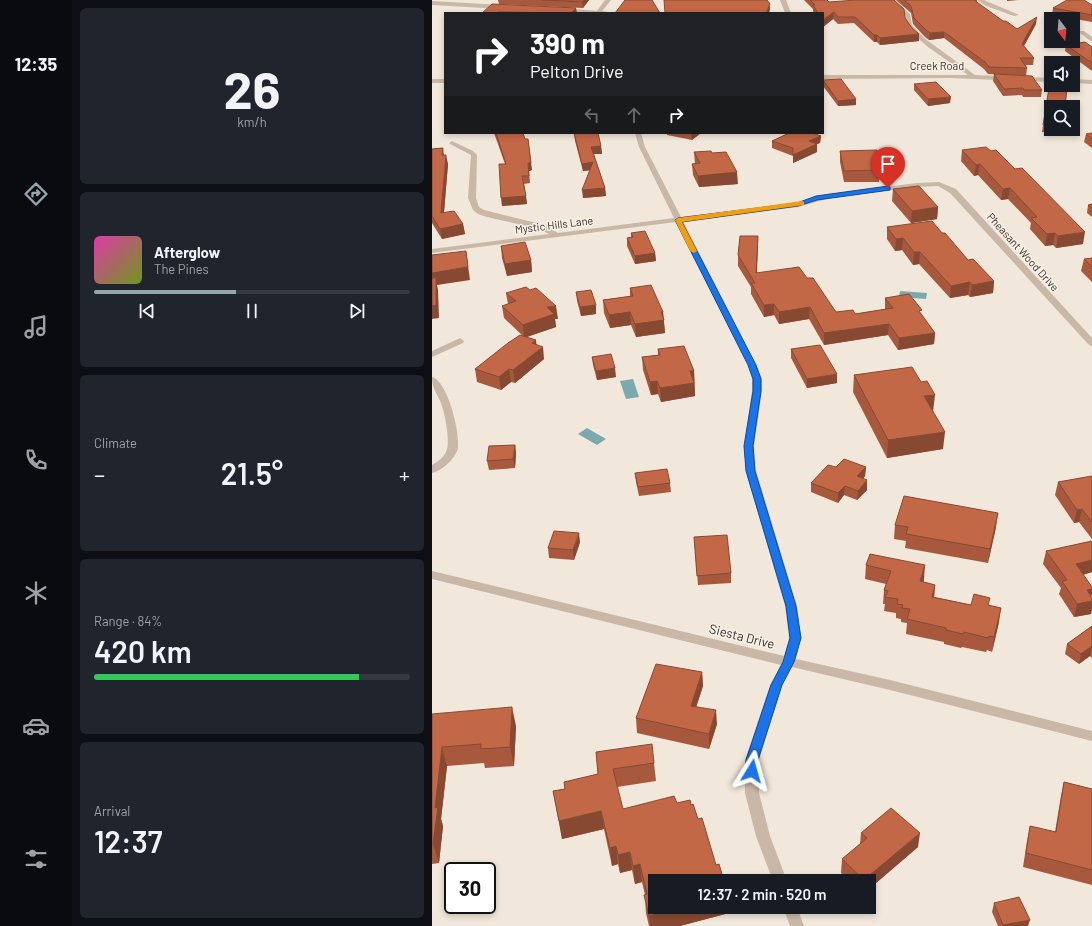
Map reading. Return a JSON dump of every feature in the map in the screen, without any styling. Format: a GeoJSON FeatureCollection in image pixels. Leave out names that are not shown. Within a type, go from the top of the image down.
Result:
{"type":"FeatureCollection","features":[{"type":"Feature","properties":{"kind":"street"},"geometry":{"type":"LineString","coordinates":[[468,12],[482,0]]}},
{"type":"Feature","properties":{"kind":"street"},"geometry":{"type":"LineString","coordinates":[[599,12],[608,0]]}},
{"type":"Feature","properties":{"kind":"street"},"geometry":{"type":"LineString","coordinates":[[783,0],[788,12]]}},
{"type":"Feature","properties":{"kind":"street"},"geometry":{"type":"LineString","coordinates":[[891,0],[908,15],[909,26],[911,29],[939,52],[973,76]]}},
{"type":"Feature","properties":{"kind":"street"},"geometry":{"type":"LineString","coordinates":[[980,0],[988,5],[1016,15]]}},
{"type":"Feature","properties":{"kind":"street"},"geometry":{"type":"LineString","coordinates":[[432,3],[505,7]]}},
{"type":"Feature","properties":{"kind":"street"},"geometry":{"type":"LineString","coordinates":[[559,10],[585,12]]}},
{"type":"Feature","properties":{"kind":"street"},"geometry":{"type":"LineString","coordinates":[[1082,32],[1092,40]]}},
{"type":"Feature","properties":{"kind":"street","name":"Creek Road"},"geometry":{"type":"LineString","coordinates":[[824,77],[973,76],[1044,80]]}},
{"type":"Feature","properties":{"kind":"street"},"geometry":{"type":"LineString","coordinates":[[432,81],[444,81]]}},
{"type":"Feature","properties":{"kind":"street"},"geometry":{"type":"LineString","coordinates":[[1080,81],[1092,82]]}},
{"type":"Feature","properties":{"kind":"street"},"geometry":{"type":"LineString","coordinates":[[638,134],[642,147],[752,365],[757,379],[757,391],[749,446],[751,471],[791,606],[795,638],[789,662],[776,685],[752,760],[752,793],[763,836],[777,874]]}},
{"type":"Feature","properties":{"kind":"street"},"geometry":{"type":"LineString","coordinates":[[452,143],[474,155],[472,203],[476,208],[490,215],[542,227],[558,235]]}},
{"type":"Feature","properties":{"kind":"street","name":"Mystic Hills Lane"},"geometry":{"type":"LineString","coordinates":[[432,251],[798,204],[816,198],[829,196],[932,184]]}},
{"type":"Feature","properties":{"kind":"street","name":"Pheasant Wood Drive"},"geometry":{"type":"LineString","coordinates":[[932,184],[945,186],[953,191],[1092,343]]}},
{"type":"Feature","properties":{"kind":"street"},"geometry":{"type":"LineString","coordinates":[[432,354],[460,341]]}},
{"type":"Feature","properties":{"kind":"street"},"geometry":{"type":"LineString","coordinates":[[432,380],[445,398],[448,408],[453,447],[447,459],[432,470]]}},
{"type":"Feature","properties":{"kind":"street","name":"Siesta Drive"},"geometry":{"type":"LineString","coordinates":[[432,575],[789,662],[890,684],[1092,736]]}},
{"type":"Feature","properties":{"kind":"street"},"geometry":{"type":"LineString","coordinates":[[793,914],[797,926]]}},
{"type":"Feature","properties":{"kind":"water"},"geometry":{"type":"Polygon","coordinates":[[[900,291],[927,293],[926,299],[899,297],[900,291]]]}},
{"type":"Feature","properties":{"kind":"water"},"geometry":{"type":"Polygon","coordinates":[[[633,379],[639,397],[626,399],[620,381],[633,379]]]}},
{"type":"Feature","properties":{"kind":"water"},"geometry":{"type":"Polygon","coordinates":[[[587,428],[606,439],[597,445],[578,434],[587,428]]]}},
{"type":"Feature","properties":{"kind":"building"},"geometry":{"type":"Polygon","coordinates":[[[542,0],[584,0],[582,2],[542,0]]]}},
{"type":"Feature","properties":{"kind":"building"},"geometry":{"type":"Polygon","coordinates":[[[625,0],[652,0],[659,12],[616,12],[625,0]]]}},
{"type":"Feature","properties":{"kind":"building"},"geometry":{"type":"Polygon","coordinates":[[[664,0],[767,0],[770,4],[766,12],[665,12],[664,0]]]}},
{"type":"Feature","properties":{"kind":"building"},"geometry":{"type":"Polygon","coordinates":[[[810,0],[827,0],[829,2],[894,0],[904,9],[905,18],[912,28],[919,34],[880,38],[877,35],[874,35],[855,17],[838,17],[834,12],[824,19],[824,12],[817,12],[813,5],[815,5],[810,0]]]}},
{"type":"Feature","properties":{"kind":"building"},"geometry":{"type":"Polygon","coordinates":[[[904,0],[974,0],[1017,29],[1037,17],[1022,44],[1034,58],[1020,58],[1027,68],[989,67],[985,62],[944,32],[930,33],[926,30],[914,18],[911,6],[904,0]]]}},
{"type":"Feature","properties":{"kind":"building"},"geometry":{"type":"Polygon","coordinates":[[[1067,0],[1084,0],[1092,5],[1092,15],[1080,12],[1053,8],[1067,0]]]}},
{"type":"Feature","properties":{"kind":"building"},"geometry":{"type":"Polygon","coordinates":[[[492,4],[576,8],[572,12],[483,12],[492,4]]]}},
{"type":"Feature","properties":{"kind":"building"},"geometry":{"type":"Polygon","coordinates":[[[1085,42],[1092,47],[1092,63],[1070,48],[1080,48],[1080,43],[1085,42]]]}},
{"type":"Feature","properties":{"kind":"building"},"geometry":{"type":"Polygon","coordinates":[[[994,74],[1032,76],[1042,90],[1024,90],[1023,88],[1004,89],[994,74]]]}},
{"type":"Feature","properties":{"kind":"building"},"geometry":{"type":"Polygon","coordinates":[[[841,79],[856,99],[838,101],[824,80],[841,79]]]}},
{"type":"Feature","properties":{"kind":"building"},"geometry":{"type":"Polygon","coordinates":[[[936,82],[951,97],[928,99],[914,84],[936,82]]]}},
{"type":"Feature","properties":{"kind":"building"},"geometry":{"type":"Polygon","coordinates":[[[1048,92],[1067,92],[1066,100],[1047,100],[1048,92]]]}},
{"type":"Feature","properties":{"kind":"building"},"geometry":{"type":"Polygon","coordinates":[[[1092,133],[1092,139],[1086,134],[1092,133]]]}},
{"type":"Feature","properties":{"kind":"building"},"geometry":{"type":"Polygon","coordinates":[[[496,134],[523,134],[525,139],[528,139],[531,163],[528,163],[529,176],[522,176],[526,196],[501,198],[499,164],[506,164],[496,134]]]}},
{"type":"Feature","properties":{"kind":"building"},"geometry":{"type":"Polygon","coordinates":[[[574,134],[598,134],[601,146],[591,147],[605,188],[582,190],[593,162],[582,164],[574,134]]]}},
{"type":"Feature","properties":{"kind":"building"},"geometry":{"type":"Polygon","coordinates":[[[787,134],[816,134],[821,136],[809,141],[817,144],[793,155],[793,148],[772,141],[787,134]]]}},
{"type":"Feature","properties":{"kind":"building"},"geometry":{"type":"Polygon","coordinates":[[[986,147],[991,151],[996,150],[1015,169],[1022,168],[1085,232],[1058,236],[1055,233],[1047,234],[1031,218],[1037,217],[1010,188],[1003,189],[980,164],[976,165],[962,150],[986,147]]]}},
{"type":"Feature","properties":{"kind":"building"},"geometry":{"type":"Polygon","coordinates":[[[443,148],[442,155],[446,155],[441,213],[454,211],[463,224],[440,229],[432,216],[432,149],[443,148]]]}},
{"type":"Feature","properties":{"kind":"building"},"geometry":{"type":"Polygon","coordinates":[[[877,150],[880,170],[844,171],[840,151],[877,150]]]}},
{"type":"Feature","properties":{"kind":"building"},"geometry":{"type":"Polygon","coordinates":[[[711,151],[712,153],[726,152],[737,172],[698,176],[692,164],[700,163],[694,152],[711,151]]]}},
{"type":"Feature","properties":{"kind":"building"},"geometry":{"type":"Polygon","coordinates":[[[919,186],[938,207],[912,211],[893,189],[919,186]]]}},
{"type":"Feature","properties":{"kind":"building"},"geometry":{"type":"Polygon","coordinates":[[[932,221],[942,233],[945,233],[968,260],[973,259],[994,281],[972,285],[970,282],[951,286],[920,252],[914,252],[903,238],[896,239],[887,227],[932,221]]]}},
{"type":"Feature","properties":{"kind":"building"},"geometry":{"type":"Polygon","coordinates":[[[645,231],[655,253],[635,256],[627,238],[633,237],[631,233],[645,231]]]}},
{"type":"Feature","properties":{"kind":"building"},"geometry":{"type":"Polygon","coordinates":[[[740,236],[758,236],[756,273],[799,267],[807,278],[813,278],[836,312],[853,310],[855,314],[893,308],[885,298],[909,294],[922,310],[919,311],[935,333],[899,338],[889,324],[824,333],[810,307],[779,312],[774,304],[764,305],[751,283],[755,283],[738,255],[740,236]]]}},
{"type":"Feature","properties":{"kind":"building"},"geometry":{"type":"Polygon","coordinates":[[[525,242],[531,260],[505,264],[501,246],[525,242]]]}},
{"type":"Feature","properties":{"kind":"building"},"geometry":{"type":"Polygon","coordinates":[[[466,251],[468,267],[432,273],[432,255],[466,251]]]}},
{"type":"Feature","properties":{"kind":"building"},"geometry":{"type":"Polygon","coordinates":[[[1092,258],[1092,267],[1084,259],[1092,258]]]}},
{"type":"Feature","properties":{"kind":"building"},"geometry":{"type":"Polygon","coordinates":[[[436,277],[436,305],[432,306],[432,279],[436,277]]]}},
{"type":"Feature","properties":{"kind":"building"},"geometry":{"type":"Polygon","coordinates":[[[651,285],[663,312],[661,312],[664,320],[635,324],[630,312],[609,315],[603,300],[633,296],[630,288],[651,285]]]}},
{"type":"Feature","properties":{"kind":"building"},"geometry":{"type":"Polygon","coordinates":[[[526,287],[530,290],[536,288],[556,306],[547,307],[554,314],[523,325],[502,306],[516,301],[506,293],[526,287]]]}},
{"type":"Feature","properties":{"kind":"building"},"geometry":{"type":"Polygon","coordinates":[[[591,290],[596,305],[580,307],[576,292],[591,290]]]}},
{"type":"Feature","properties":{"kind":"building"},"geometry":{"type":"Polygon","coordinates":[[[520,335],[536,340],[532,343],[543,347],[513,370],[509,369],[499,377],[475,369],[508,343],[520,335]]]}},
{"type":"Feature","properties":{"kind":"building"},"geometry":{"type":"Polygon","coordinates":[[[820,345],[837,374],[807,379],[791,349],[820,345]]]}},
{"type":"Feature","properties":{"kind":"building"},"geometry":{"type":"Polygon","coordinates":[[[684,346],[694,371],[690,371],[694,383],[660,388],[657,381],[650,382],[642,357],[660,355],[658,349],[684,346]]]}},
{"type":"Feature","properties":{"kind":"building"},"geometry":{"type":"Polygon","coordinates":[[[611,354],[615,368],[596,371],[592,357],[611,354]]]}},
{"type":"Feature","properties":{"kind":"building"},"geometry":{"type":"Polygon","coordinates":[[[912,367],[921,382],[927,381],[935,395],[924,396],[945,432],[888,440],[854,375],[912,367]]]}},
{"type":"Feature","properties":{"kind":"building"},"geometry":{"type":"Polygon","coordinates":[[[515,445],[513,459],[487,461],[489,446],[515,445]]]}},
{"type":"Feature","properties":{"kind":"building"},"geometry":{"type":"Polygon","coordinates":[[[844,459],[866,467],[857,476],[867,480],[858,491],[845,486],[838,493],[811,483],[828,465],[836,467],[844,459]]]}},
{"type":"Feature","properties":{"kind":"building"},"geometry":{"type":"Polygon","coordinates":[[[667,469],[670,483],[638,487],[635,473],[667,469]]]}},
{"type":"Feature","properties":{"kind":"building"},"geometry":{"type":"Polygon","coordinates":[[[1092,476],[1092,522],[1082,509],[1077,510],[1058,482],[1092,476]]]}},
{"type":"Feature","properties":{"kind":"building"},"geometry":{"type":"Polygon","coordinates":[[[904,496],[998,513],[990,549],[906,534],[908,527],[895,525],[904,496]]]}},
{"type":"Feature","properties":{"kind":"building"},"geometry":{"type":"Polygon","coordinates":[[[554,531],[579,533],[573,550],[548,548],[554,531]]]}},
{"type":"Feature","properties":{"kind":"building"},"geometry":{"type":"Polygon","coordinates":[[[727,535],[731,573],[697,576],[694,537],[727,535]]]}},
{"type":"Feature","properties":{"kind":"building"},"geometry":{"type":"Polygon","coordinates":[[[1092,541],[1092,560],[1076,564],[1092,587],[1092,589],[1087,590],[1092,598],[1092,601],[1077,604],[1062,581],[1067,580],[1046,551],[1092,541]]]}},
{"type":"Feature","properties":{"kind":"building"},"geometry":{"type":"Polygon","coordinates":[[[870,554],[925,565],[920,581],[935,585],[932,597],[971,605],[974,594],[990,598],[988,605],[1001,608],[994,637],[989,636],[988,638],[964,632],[963,634],[946,630],[946,628],[907,619],[910,609],[902,608],[903,605],[897,604],[898,599],[885,597],[888,591],[884,590],[891,571],[866,565],[870,554]]]}},
{"type":"Feature","properties":{"kind":"building"},"geometry":{"type":"Polygon","coordinates":[[[1092,626],[1092,646],[1081,654],[1067,644],[1092,626]]]}},
{"type":"Feature","properties":{"kind":"building"},"geometry":{"type":"Polygon","coordinates":[[[656,664],[702,672],[691,706],[716,710],[709,734],[636,718],[656,664]]]}},
{"type":"Feature","properties":{"kind":"building"},"geometry":{"type":"Polygon","coordinates":[[[512,707],[510,747],[481,749],[481,744],[442,747],[435,808],[438,807],[432,844],[432,714],[512,707]]]}},
{"type":"Feature","properties":{"kind":"building"},"geometry":{"type":"Polygon","coordinates":[[[652,744],[654,763],[613,769],[623,809],[674,796],[677,803],[690,800],[691,805],[693,804],[698,819],[702,818],[716,865],[719,864],[722,874],[648,874],[648,912],[644,895],[647,894],[640,864],[633,866],[630,852],[618,855],[616,846],[610,848],[601,811],[559,821],[553,791],[565,789],[564,782],[598,774],[596,752],[652,744]]]}},
{"type":"Feature","properties":{"kind":"building"},"geometry":{"type":"Polygon","coordinates":[[[1064,782],[1092,789],[1092,870],[1026,853],[1030,826],[1056,832],[1064,782]]]}},
{"type":"Feature","properties":{"kind":"building"},"geometry":{"type":"Polygon","coordinates":[[[891,808],[920,833],[871,874],[858,874],[842,859],[867,838],[861,833],[891,808]]]}},
{"type":"Feature","properties":{"kind":"building"},"geometry":{"type":"Polygon","coordinates":[[[1019,897],[1030,920],[1003,925],[994,903],[1019,897]]]}},
{"type":"Feature","properties":{"kind":"slow traffic"},"geometry":{"type":"LineString","coordinates":[[694,251],[678,220],[802,203]]}},
{"type":"Feature","properties":{"kind":"route"},"geometry":{"type":"LineString","coordinates":[[752,771],[752,760],[776,685],[789,662],[795,638],[794,628],[791,606],[751,471],[749,446],[757,391],[757,379],[752,365],[678,220],[798,204],[816,198],[888,188]]}}]}
